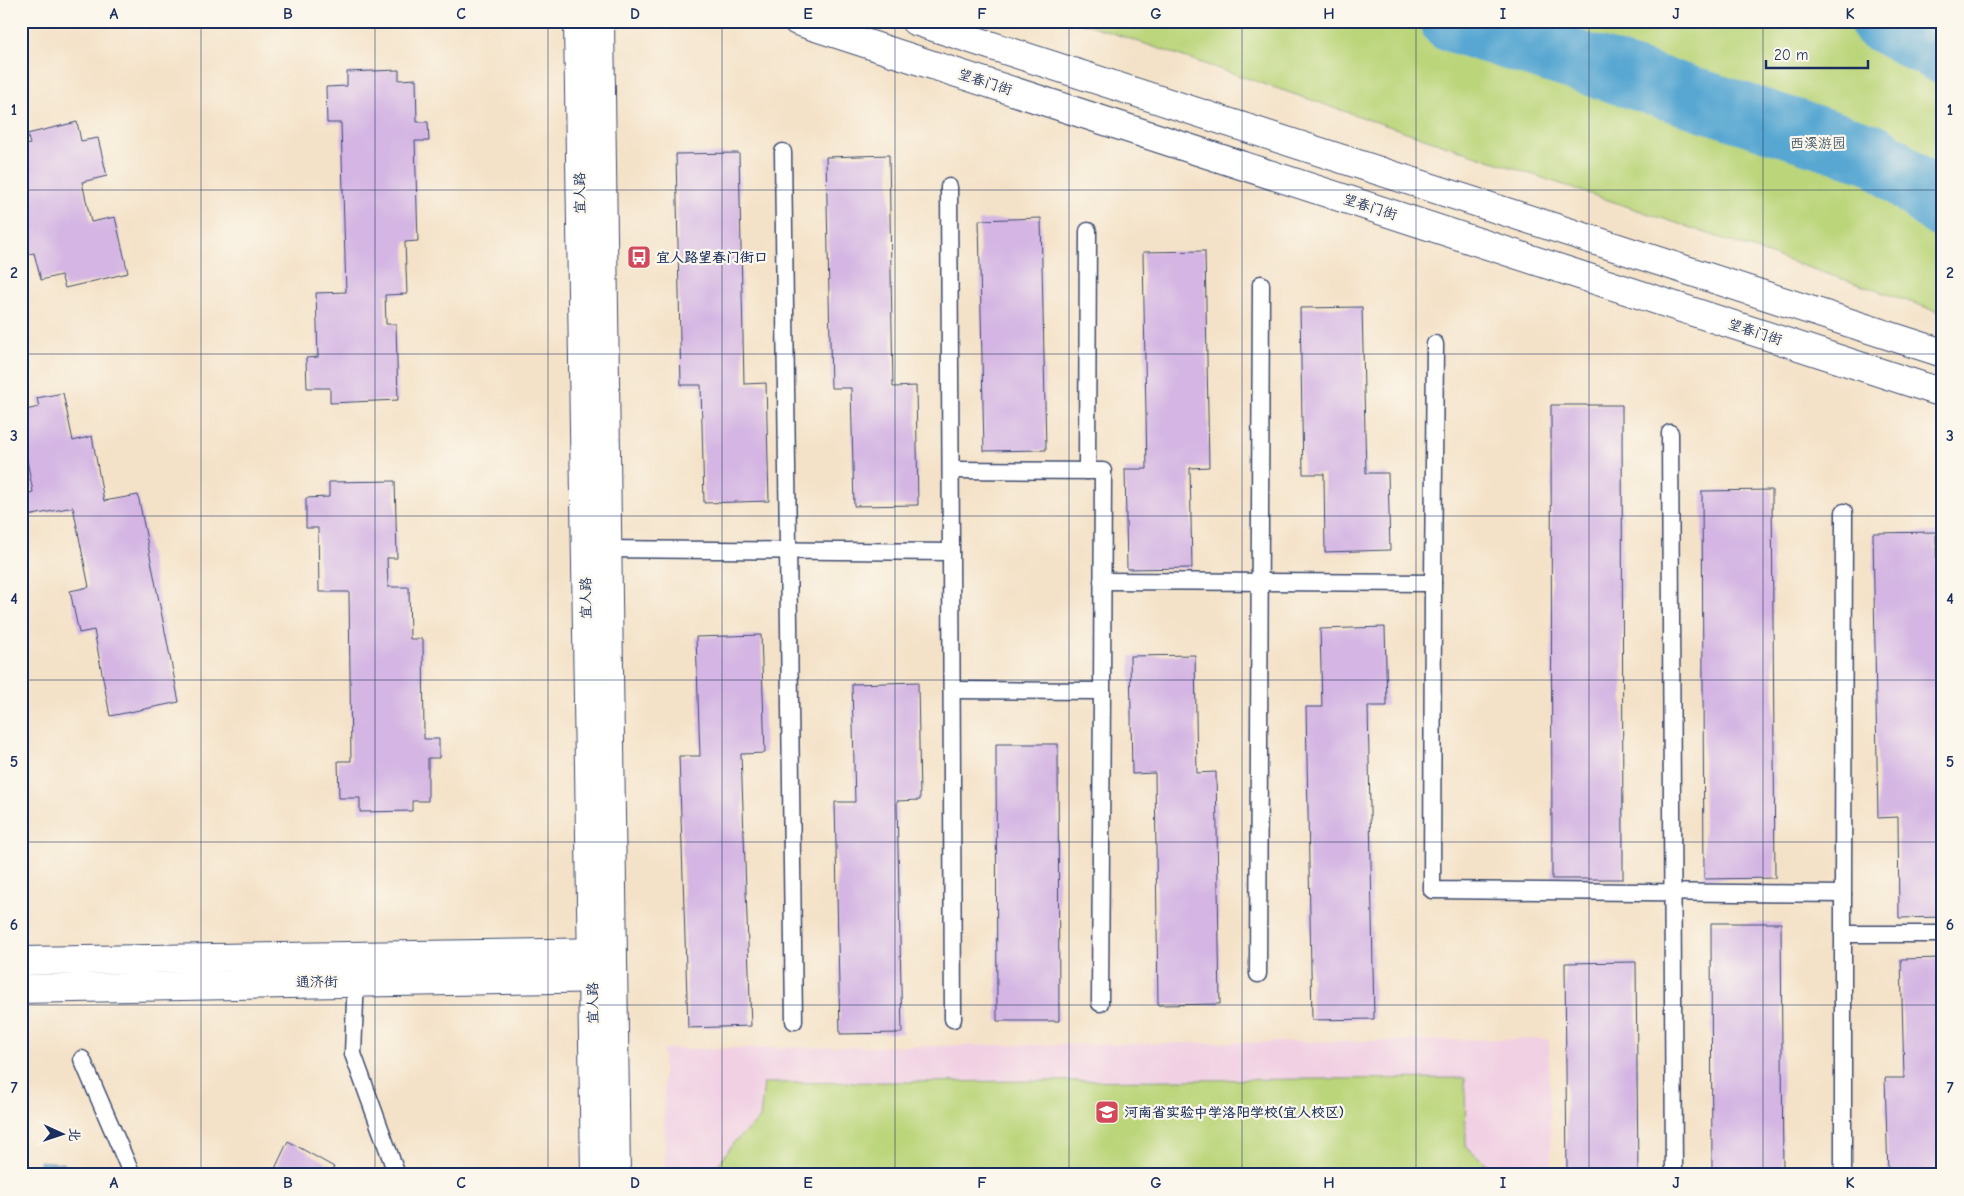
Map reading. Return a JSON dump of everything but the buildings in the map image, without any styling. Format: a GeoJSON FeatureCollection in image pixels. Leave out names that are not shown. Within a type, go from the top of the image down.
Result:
{"type":"FeatureCollection","features":[{"type":"Feature","properties":{"kind":"street","name":"宜人路"},"geometry":{"type":"LineString","coordinates":[[578,21],[596,549],[603,965],[616,1175]]}},
{"type":"Feature","properties":{"kind":"street","name":"宜人路"},"geometry":{"type":"LineString","coordinates":[[596,549],[600,21]]}},
{"type":"Feature","properties":{"kind":"street","name":"望春门街"},"geometry":{"type":"LineString","coordinates":[[797,21],[1943,393]]}},
{"type":"Feature","properties":{"kind":"street"},"geometry":{"type":"LineString","coordinates":[[916,21],[1943,353]]}},
{"type":"Feature","properties":{"kind":"street","name":"通济街"},"geometry":{"type":"LineString","coordinates":[[21,961],[356,968],[603,965]]}},
{"type":"Feature","properties":{"kind":"street","name":"宜人路"},"geometry":{"type":"LineString","coordinates":[[595,1175],[603,965]]}},
{"type":"Feature","properties":{"kind":"street","name":"通济街"},"geometry":{"type":"LineString","coordinates":[[21,989],[356,968]]}},
{"type":"Feature","properties":{"kind":"lane"},"geometry":{"type":"LineString","coordinates":[[783,152],[794,1021]]}},
{"type":"Feature","properties":{"kind":"lane"},"geometry":{"type":"LineString","coordinates":[[949,187],[953,1019]]}},
{"type":"Feature","properties":{"kind":"lane"},"geometry":{"type":"LineString","coordinates":[[1087,471],[1088,231]]}},
{"type":"Feature","properties":{"kind":"lane"},"geometry":{"type":"LineString","coordinates":[[1258,974],[1261,284]]}},
{"type":"Feature","properties":{"kind":"lane"},"geometry":{"type":"LineString","coordinates":[[1435,344],[1432,890],[1843,894]]}},
{"type":"Feature","properties":{"kind":"lane"},"geometry":{"type":"LineString","coordinates":[[1670,434],[1674,1175]]}},
{"type":"Feature","properties":{"kind":"lane"},"geometry":{"type":"LineString","coordinates":[[951,470],[1103,471],[1100,1003]]}},
{"type":"Feature","properties":{"kind":"lane"},"geometry":{"type":"LineString","coordinates":[[1842,1175],[1844,512]]}},
{"type":"Feature","properties":{"kind":"lane"},"geometry":{"type":"LineString","coordinates":[[596,549],[951,552]]}},
{"type":"Feature","properties":{"kind":"lane"},"geometry":{"type":"LineString","coordinates":[[1102,581],[1433,583]]}},
{"type":"Feature","properties":{"kind":"lane"},"geometry":{"type":"LineString","coordinates":[[952,690],[1102,691]]}},
{"type":"Feature","properties":{"kind":"lane"},"geometry":{"type":"LineString","coordinates":[[1843,934],[1943,934]]}},
{"type":"Feature","properties":{"kind":"lane"},"geometry":{"type":"LineString","coordinates":[[356,968],[353,1054],[397,1175]]}},
{"type":"Feature","properties":{"kind":"lane"},"geometry":{"type":"LineString","coordinates":[[82,1059],[132,1175]]}},
{"type":"Feature","properties":{"kind":"shaded area","name":"河南省实验中学洛阳学校(宜人校区)"},"geometry":{"type":"Polygon","coordinates":[[[1549,1039],[1551,1175],[665,1175],[663,1049],[1549,1039]]]}},
{"type":"Feature","properties":{"kind":"green space","name":"西溪游园"},"geometry":{"type":"Polygon","coordinates":[[[1077,21],[1943,21],[1943,313],[1077,21]]]}},
{"type":"Feature","properties":{"kind":"green space"},"geometry":{"type":"Polygon","coordinates":[[[1465,1078],[1466,1147],[1501,1175],[711,1175],[734,1142],[760,1119],[764,1083],[1465,1078]]]}},
{"type":"Feature","properties":{"kind":"water"},"geometry":{"type":"Polygon","coordinates":[[[40,1161],[64,1163],[68,1175],[41,1175],[40,1161]]]}},
{"type":"Feature","properties":{"kind":"waterway"},"geometry":{"type":"LineString","coordinates":[[1450,21],[1876,155],[1943,208]]}},
{"type":"Feature","properties":{"kind":"waterway"},"geometry":{"type":"LineString","coordinates":[[1880,21],[1943,54]]}},
{"type":"Feature","properties":{"kind":"place","name":"宜人路望春门街口"},"geometry":{"type":"Point","coordinates":[639,257]}},
{"type":"Feature","properties":{"kind":"place","name":"河南省实验中学洛阳学校(宜人校区)"},"geometry":{"type":"Point","coordinates":[1107,1112]}}]}
